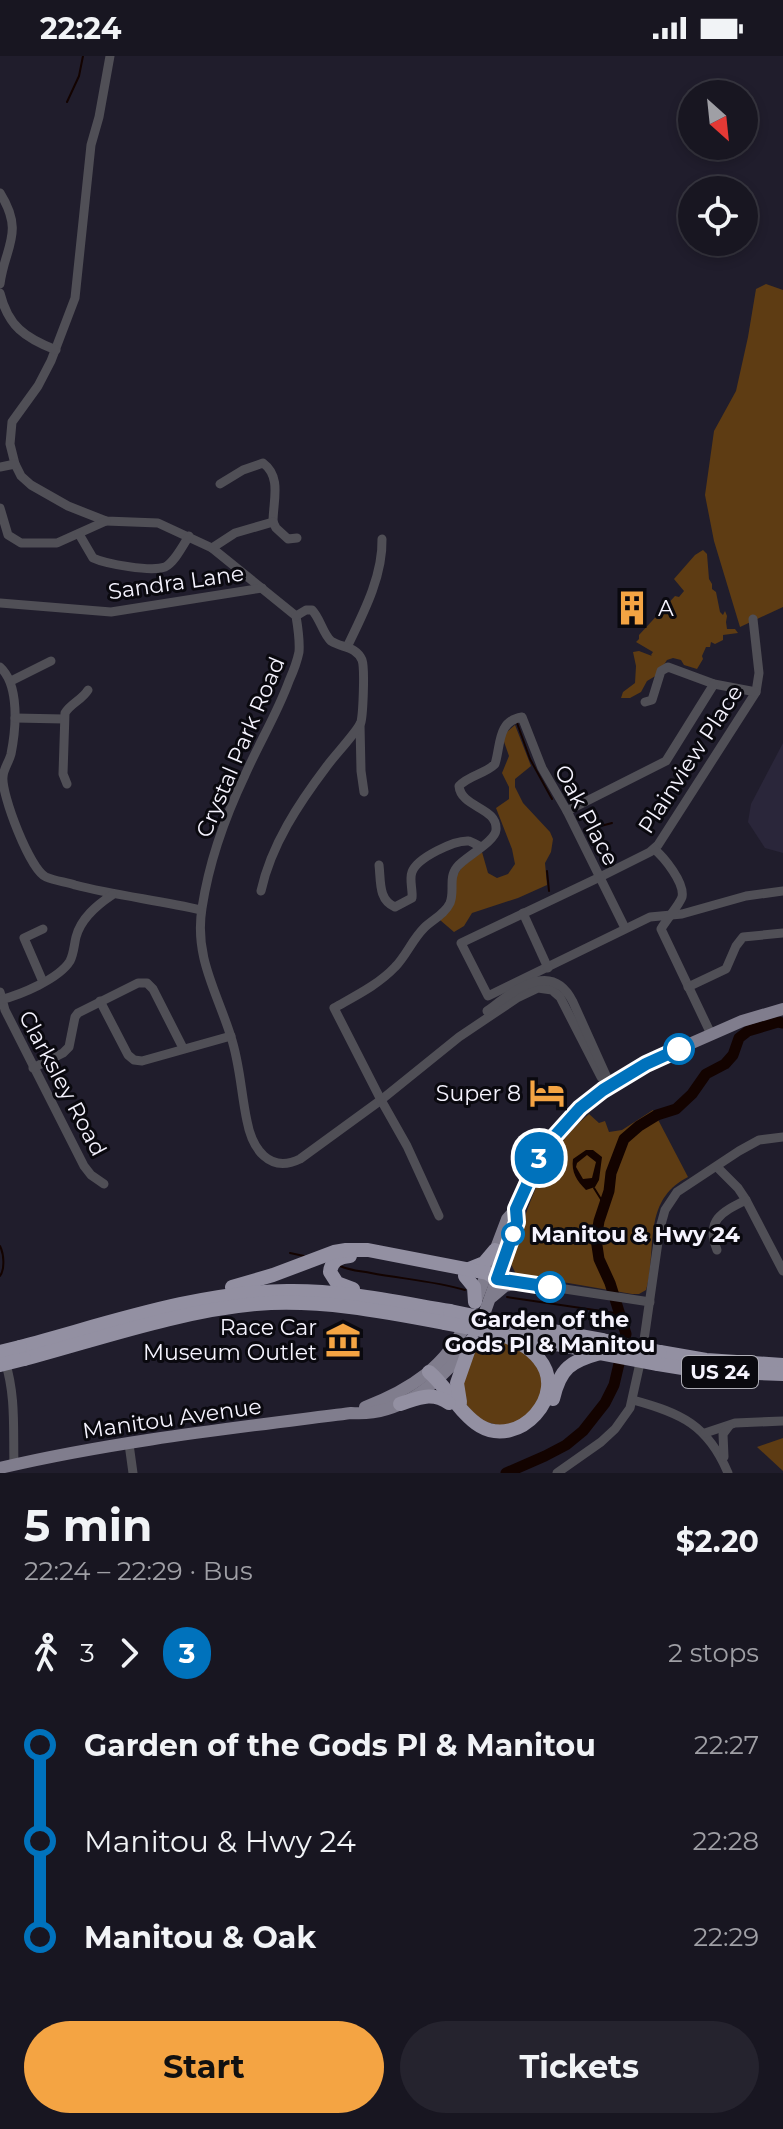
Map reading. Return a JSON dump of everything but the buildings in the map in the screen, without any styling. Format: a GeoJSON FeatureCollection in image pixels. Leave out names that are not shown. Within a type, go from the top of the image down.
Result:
{"type":"FeatureCollection","features":[{"type":"Feature","properties":{"kind":"highway"},"geometry":{"type":"LineString","coordinates":[[122,1320],[273,1275],[334,1252],[368,1250],[463,1272],[480,1266],[500,1252]]}},
{"type":"Feature","properties":{"kind":"highway"},"geometry":{"type":"LineString","coordinates":[[419,1306],[382,1294],[348,1288],[334,1280],[330,1268],[340,1258],[357,1257],[490,1277]]}},
{"type":"Feature","properties":{"kind":"highway"},"geometry":{"type":"LineString","coordinates":[[463,1272],[482,1301]]}},
{"type":"Feature","properties":{"kind":"highway","name":"US 24"},"geometry":{"type":"LineString","coordinates":[[0,1365],[22,1353],[122,1320],[237,1294],[307,1291],[347,1294],[419,1306],[447,1317]]}},
{"type":"Feature","properties":{"kind":"highway","name":"US 24"},"geometry":{"type":"LineString","coordinates":[[0,1350],[22,1353],[171,1319],[255,1304],[301,1303],[447,1317],[659,1358],[701,1371],[783,1374]]}},
{"type":"Feature","properties":{"kind":"highway"},"geometry":{"type":"LineString","coordinates":[[400,1404],[431,1395],[455,1405],[481,1426],[504,1431],[526,1424],[541,1408],[547,1388],[544,1366],[500,1327]]}},
{"type":"Feature","properties":{"kind":"highway"},"geometry":{"type":"LineString","coordinates":[[455,1405],[457,1383],[472,1340]]}},
{"type":"Feature","properties":{"kind":"highway"},"geometry":{"type":"LineString","coordinates":[[434,1379],[468,1426],[479,1434],[504,1439],[521,1435],[537,1425],[549,1409],[563,1372],[601,1346]]}},
{"type":"Feature","properties":{"kind":"highway","name":"US 24"},"geometry":{"type":"LineString","coordinates":[[659,1358],[783,1365]]}},
{"type":"Feature","properties":{"kind":"main road","name":"Manitou Avenue"},"geometry":{"type":"LineString","coordinates":[[351,1413],[434,1379],[482,1301],[500,1252],[507,1219],[516,1209],[529,1178],[546,1148],[580,1108],[646,1064],[755,1016],[783,1009]]}},
{"type":"Feature","properties":{"kind":"main road"},"geometry":{"type":"LineString","coordinates":[[500,1252],[505,1272],[524,1282]]}},
{"type":"Feature","properties":{"kind":"main road"},"geometry":{"type":"LineString","coordinates":[[482,1301],[505,1286],[524,1282]]}},
{"type":"Feature","properties":{"kind":"main road","name":"Manitou Avenue"},"geometry":{"type":"LineString","coordinates":[[0,1468],[72,1452],[351,1413],[364,1414],[400,1404],[454,1365],[481,1324],[482,1301]]}},
{"type":"Feature","properties":{"kind":"street"},"geometry":{"type":"LineString","coordinates":[[110,56],[92,140],[75,298],[56,350],[38,386],[12,422],[10,444],[15,464],[27,481],[46,495],[106,521],[158,523],[189,536],[212,548],[296,616],[312,610],[330,640],[359,655],[363,663],[360,724],[364,792]]}},
{"type":"Feature","properties":{"kind":"street"},"geometry":{"type":"LineString","coordinates":[[0,193],[9,210],[13,236],[0,284]]}},
{"type":"Feature","properties":{"kind":"street"},"geometry":{"type":"LineString","coordinates":[[1,299],[7,314],[20,331],[56,350]]}},
{"type":"Feature","properties":{"kind":"street"},"geometry":{"type":"LineString","coordinates":[[220,484],[243,470],[263,463],[273,475],[276,485],[273,522],[288,539],[297,538]]}},
{"type":"Feature","properties":{"kind":"street"},"geometry":{"type":"LineString","coordinates":[[0,467],[15,464]]}},
{"type":"Feature","properties":{"kind":"street"},"geometry":{"type":"LineString","coordinates":[[0,508],[8,535],[21,543],[57,543],[106,521]]}},
{"type":"Feature","properties":{"kind":"street"},"geometry":{"type":"LineString","coordinates":[[212,548],[235,533],[273,522]]}},
{"type":"Feature","properties":{"kind":"street"},"geometry":{"type":"LineString","coordinates":[[79,534],[97,560],[115,565],[160,568],[171,562],[189,536]]}},
{"type":"Feature","properties":{"kind":"street"},"geometry":{"type":"LineString","coordinates":[[347,647],[363,614],[382,558],[382,539]]}},
{"type":"Feature","properties":{"kind":"street","name":"Sandra Lane"},"geometry":{"type":"LineString","coordinates":[[0,603],[111,612],[262,588]]}},
{"type":"Feature","properties":{"kind":"street","name":"Crystal Park Road"},"geometry":{"type":"LineString","coordinates":[[296,616],[299,649],[296,663],[279,707],[226,817],[201,910],[203,959],[231,1036],[249,1132],[257,1149],[269,1160],[287,1164],[300,1159],[381,1100],[459,1037],[459,1032],[518,989],[535,982],[548,984]]}},
{"type":"Feature","properties":{"kind":"street","name":"Plainview Place"},"geometry":{"type":"LineString","coordinates":[[548,965],[488,996],[461,943],[654,849],[756,692],[759,673],[753,619]]}},
{"type":"Feature","properties":{"kind":"street"},"geometry":{"type":"LineString","coordinates":[[11,681],[51,661]]}},
{"type":"Feature","properties":{"kind":"street"},"geometry":{"type":"LineString","coordinates":[[0,667],[11,681],[15,718],[11,752],[1,777],[18,831],[37,870],[47,877],[112,895],[201,910]]}},
{"type":"Feature","properties":{"kind":"street"},"geometry":{"type":"LineString","coordinates":[[645,702],[652,700],[661,671],[668,667],[714,684],[756,692]]}},
{"type":"Feature","properties":{"kind":"street"},"geometry":{"type":"LineString","coordinates":[[567,811],[666,761],[714,684]]}},
{"type":"Feature","properties":{"kind":"street"},"geometry":{"type":"LineString","coordinates":[[67,784],[63,774],[64,719],[67,710],[88,690]]}},
{"type":"Feature","properties":{"kind":"street","name":"Oak Place"},"geometry":{"type":"LineString","coordinates":[[481,847],[495,834],[493,819],[465,800],[459,786],[495,764],[500,734],[509,722],[522,717],[542,768],[625,928]]}},
{"type":"Feature","properties":{"kind":"street"},"geometry":{"type":"LineString","coordinates":[[15,718],[64,719]]}},
{"type":"Feature","properties":{"kind":"street"},"geometry":{"type":"LineString","coordinates":[[261,891],[264,875],[293,814],[360,724]]}},
{"type":"Feature","properties":{"kind":"street"},"geometry":{"type":"LineString","coordinates":[[379,865],[383,896],[386,903],[395,907],[412,898],[411,879],[420,861],[458,843],[469,841],[481,847],[456,869],[449,905],[422,930],[394,968],[369,988],[334,1008],[407,1146],[439,1216]]}},
{"type":"Feature","properties":{"kind":"street"},"geometry":{"type":"LineString","coordinates":[[654,849],[665,857],[682,889],[681,901],[661,929],[711,1034]]}},
{"type":"Feature","properties":{"kind":"street"},"geometry":{"type":"LineString","coordinates":[[548,965],[650,917],[682,914],[746,896],[783,891]]}},
{"type":"Feature","properties":{"kind":"street"},"geometry":{"type":"LineString","coordinates":[[1,997],[19,994],[65,967],[72,957],[82,924],[94,908],[112,895]]}},
{"type":"Feature","properties":{"kind":"street"},"geometry":{"type":"LineString","coordinates":[[523,913],[548,965],[548,984],[563,1001],[601,1077],[610,1086]]}},
{"type":"Feature","properties":{"kind":"street"},"geometry":{"type":"LineString","coordinates":[[43,929],[24,938],[43,982]]}},
{"type":"Feature","properties":{"kind":"street"},"geometry":{"type":"LineString","coordinates":[[688,987],[726,969],[743,937],[783,933]]}},
{"type":"Feature","properties":{"kind":"street"},"geometry":{"type":"LineString","coordinates":[[33,1068],[66,1050],[78,1013],[138,983],[147,983],[153,989],[183,1048]]}},
{"type":"Feature","properties":{"kind":"street","name":"Clarksley Road"},"geometry":{"type":"LineString","coordinates":[[1,997],[33,1068],[84,1166],[104,1184]]}},
{"type":"Feature","properties":{"kind":"street"},"geometry":{"type":"LineString","coordinates":[[100,1001],[128,1055],[134,1060],[142,1061],[231,1036]]}},
{"type":"Feature","properties":{"kind":"street"},"geometry":{"type":"LineString","coordinates":[[557,1473],[581,1458],[615,1429],[633,1400],[660,1228],[665,1210],[677,1192],[759,1140],[783,1137]]}},
{"type":"Feature","properties":{"kind":"street"},"geometry":{"type":"LineString","coordinates":[[717,1167],[746,1200],[783,1271]]}},
{"type":"Feature","properties":{"kind":"street"},"geometry":{"type":"LineString","coordinates":[[717,1250],[713,1227],[718,1216],[746,1200]]}},
{"type":"Feature","properties":{"kind":"street"},"geometry":{"type":"LineString","coordinates":[[490,1277],[650,1302]]}},
{"type":"Feature","properties":{"kind":"street"},"geometry":{"type":"LineString","coordinates":[[0,1350],[13,1401],[14,1465]]}},
{"type":"Feature","properties":{"kind":"street"},"geometry":{"type":"LineString","coordinates":[[633,1400],[670,1411],[696,1425],[716,1447],[727,1470]]}},
{"type":"Feature","properties":{"kind":"street"},"geometry":{"type":"LineString","coordinates":[[705,1433],[731,1424],[783,1421]]}},
{"type":"Feature","properties":{"kind":"street"},"geometry":{"type":"LineString","coordinates":[[727,1470],[723,1434],[731,1424]]}},
{"type":"Feature","properties":{"kind":"street"},"geometry":{"type":"LineString","coordinates":[[129,1444],[133,1473]]}},
{"type":"Feature","properties":{"kind":"shaded area"},"geometry":{"type":"Polygon","coordinates":[[[766,284],[783,290],[783,607],[740,627],[714,541],[705,495],[714,431],[736,391],[756,289],[766,284]]]}},
{"type":"Feature","properties":{"kind":"shaded area"},"geometry":{"type":"Polygon","coordinates":[[[703,550],[707,554],[709,579],[716,592],[720,612],[723,615],[725,611],[727,616],[727,629],[735,629],[738,633],[723,635],[723,640],[715,644],[711,642],[697,669],[684,665],[681,660],[667,660],[641,692],[630,698],[621,698],[623,692],[635,683],[633,652],[652,656],[653,652],[636,642],[639,635],[675,596],[679,597],[684,591],[674,579],[703,550]]]}},
{"type":"Feature","properties":{"kind":"shaded area"},"geometry":{"type":"Polygon","coordinates":[[[515,725],[531,766],[515,779],[515,787],[523,803],[553,839],[545,863],[547,885],[472,913],[464,926],[454,932],[440,920],[462,867],[482,852],[488,873],[497,878],[508,874],[515,864],[496,808],[509,799],[509,787],[502,773],[509,756],[502,736],[515,725]]]}},
{"type":"Feature","properties":{"kind":"shaded area"},"geometry":{"type":"Polygon","coordinates":[[[783,743],[783,853],[765,848],[748,822],[751,804],[783,743]]]}},
{"type":"Feature","properties":{"kind":"shaded area"},"geometry":{"type":"Polygon","coordinates":[[[653,1110],[688,1177],[673,1187],[657,1212],[646,1290],[632,1294],[516,1274],[511,1259],[531,1199],[548,1163],[573,1129],[589,1114],[599,1123],[605,1121],[609,1132],[622,1130],[653,1110]]]}},
{"type":"Feature","properties":{"kind":"shaded area"},"geometry":{"type":"Polygon","coordinates":[[[586,1150],[593,1150],[602,1157],[595,1187],[586,1190],[580,1183],[574,1172],[573,1159],[586,1150]],[[587,1155],[577,1163],[583,1179],[592,1178],[596,1162],[587,1155]]]}},
{"type":"Feature","properties":{"kind":"shaded area"},"geometry":{"type":"Polygon","coordinates":[[[503,1341],[540,1363],[545,1392],[530,1417],[505,1427],[479,1420],[462,1399],[466,1367],[473,1353],[503,1341]]]}},
{"type":"Feature","properties":{"kind":"shaded area"},"geometry":{"type":"Polygon","coordinates":[[[783,1438],[783,1471],[757,1447],[783,1438]]]}},
{"type":"Feature","properties":{"kind":"waterway"},"geometry":{"type":"LineString","coordinates":[[67,102],[79,76],[83,56]]}},
{"type":"Feature","properties":{"kind":"waterway"},"geometry":{"type":"LineString","coordinates":[[517,723],[530,759],[552,799]]}},
{"type":"Feature","properties":{"kind":"waterway"},"geometry":{"type":"LineString","coordinates":[[597,827],[612,823]]}},
{"type":"Feature","properties":{"kind":"waterway"},"geometry":{"type":"LineString","coordinates":[[547,871],[549,891]]}},
{"type":"Feature","properties":{"kind":"waterway"},"geometry":{"type":"LineString","coordinates":[[506,1473],[566,1445],[583,1431],[605,1403],[614,1385],[626,1334],[599,1259],[596,1239],[611,1173],[624,1139],[657,1115],[676,1109],[706,1074],[725,1064],[733,1055],[739,1038],[748,1031],[783,1023]]}},
{"type":"Feature","properties":{"kind":"waterway"},"geometry":{"type":"LineString","coordinates":[[594,1188],[604,1204]]}},
{"type":"Feature","properties":{"kind":"waterway"},"geometry":{"type":"LineString","coordinates":[[0,1246],[3,1261],[0,1276]]}},
{"type":"Feature","properties":{"kind":"waterway"},"geometry":{"type":"LineString","coordinates":[[290,1253],[304,1256]]}},
{"type":"Feature","properties":{"kind":"waterway"},"geometry":{"type":"LineString","coordinates":[[340,1266],[465,1290]]}},
{"type":"Feature","properties":{"kind":"waterway"},"geometry":{"type":"LineString","coordinates":[[507,1297],[615,1313],[621,1317]]}},
{"type":"Feature","properties":{"kind":"bus line","name":"3"},"geometry":{"type":"LineString","coordinates":[[550,1287],[497,1279],[517,1222],[516,1209],[539,1158],[553,1138],[590,1099],[628,1074],[679,1049]]}},
{"type":"Feature","properties":{"kind":"place","name":"A"},"geometry":{"type":"Point","coordinates":[632,608]}},
{"type":"Feature","properties":{"kind":"place","name":"Super 8"},"geometry":{"type":"Point","coordinates":[547,1093]}},
{"type":"Feature","properties":{"kind":"place","name":"Manitou & Hwy 24"},"geometry":{"type":"Point","coordinates":[513,1234]}},
{"type":"Feature","properties":{"kind":"place","name":"Garden of the Gods Pl & Manitou"},"geometry":{"type":"Point","coordinates":[550,1287]}},
{"type":"Feature","properties":{"kind":"place","name":"Race Car Museum Outlet"},"geometry":{"type":"Point","coordinates":[343,1340]}}]}
